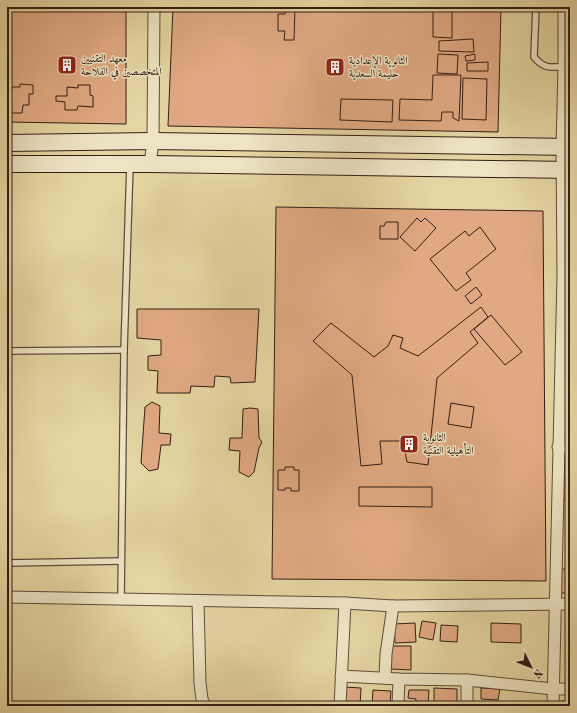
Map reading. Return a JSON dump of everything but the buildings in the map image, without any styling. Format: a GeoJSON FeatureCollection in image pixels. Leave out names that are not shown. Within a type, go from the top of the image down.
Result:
{"type":"FeatureCollection","features":[{"type":"Feature","properties":{"kind":"street"},"geometry":{"type":"LineString","coordinates":[[150,164],[153,141],[154,7]]}},
{"type":"Feature","properties":{"kind":"street"},"geometry":{"type":"LineString","coordinates":[[553,706],[552,689],[558,447],[566,276],[567,67],[564,7]]}},
{"type":"Feature","properties":{"kind":"street"},"geometry":{"type":"LineString","coordinates":[[7,143],[153,141],[566,147]]}},
{"type":"Feature","properties":{"kind":"street"},"geometry":{"type":"LineString","coordinates":[[7,164],[150,164],[566,170]]}},
{"type":"Feature","properties":{"kind":"street"},"geometry":{"type":"LineString","coordinates":[[558,447],[570,447]]}},
{"type":"Feature","properties":{"kind":"street"},"geometry":{"type":"LineString","coordinates":[[7,597],[345,603],[393,606],[570,604]]}},
{"type":"Feature","properties":{"kind":"street"},"geometry":{"type":"LineString","coordinates":[[198,601],[200,683],[202,699],[205,706]]}},
{"type":"Feature","properties":{"kind":"street"},"geometry":{"type":"LineString","coordinates":[[340,706],[345,603]]}},
{"type":"Feature","properties":{"kind":"street"},"geometry":{"type":"LineString","coordinates":[[385,678],[386,654],[393,606]]}},
{"type":"Feature","properties":{"kind":"street"},"geometry":{"type":"LineString","coordinates":[[341,676],[467,680],[552,689],[570,689]]}},
{"type":"Feature","properties":{"kind":"street"},"geometry":{"type":"LineString","coordinates":[[398,679],[398,706]]}},
{"type":"Feature","properties":{"kind":"street"},"geometry":{"type":"LineString","coordinates":[[467,680],[467,706]]}},
{"type":"Feature","properties":{"kind":"lane"},"geometry":{"type":"LineString","coordinates":[[536,7],[534,57],[544,66],[567,67]]}},
{"type":"Feature","properties":{"kind":"lane"},"geometry":{"type":"LineString","coordinates":[[121,599],[124,350],[130,164]]}},
{"type":"Feature","properties":{"kind":"lane"},"geometry":{"type":"LineString","coordinates":[[7,351],[124,350]]}},
{"type":"Feature","properties":{"kind":"lane"},"geometry":{"type":"LineString","coordinates":[[7,562],[121,561]]}},
{"type":"Feature","properties":{"kind":"place","name":"معهد التقنيين المتخصصين في الفلاحة"},"geometry":{"type":"Point","coordinates":[67,65]}},
{"type":"Feature","properties":{"kind":"place","name":"الثانوية الإعدادية حليمة السعدية"},"geometry":{"type":"Point","coordinates":[335,67]}},
{"type":"Feature","properties":{"kind":"place","name":"الثانوية التأهيلية التقنية"},"geometry":{"type":"Point","coordinates":[409,444]}}]}
